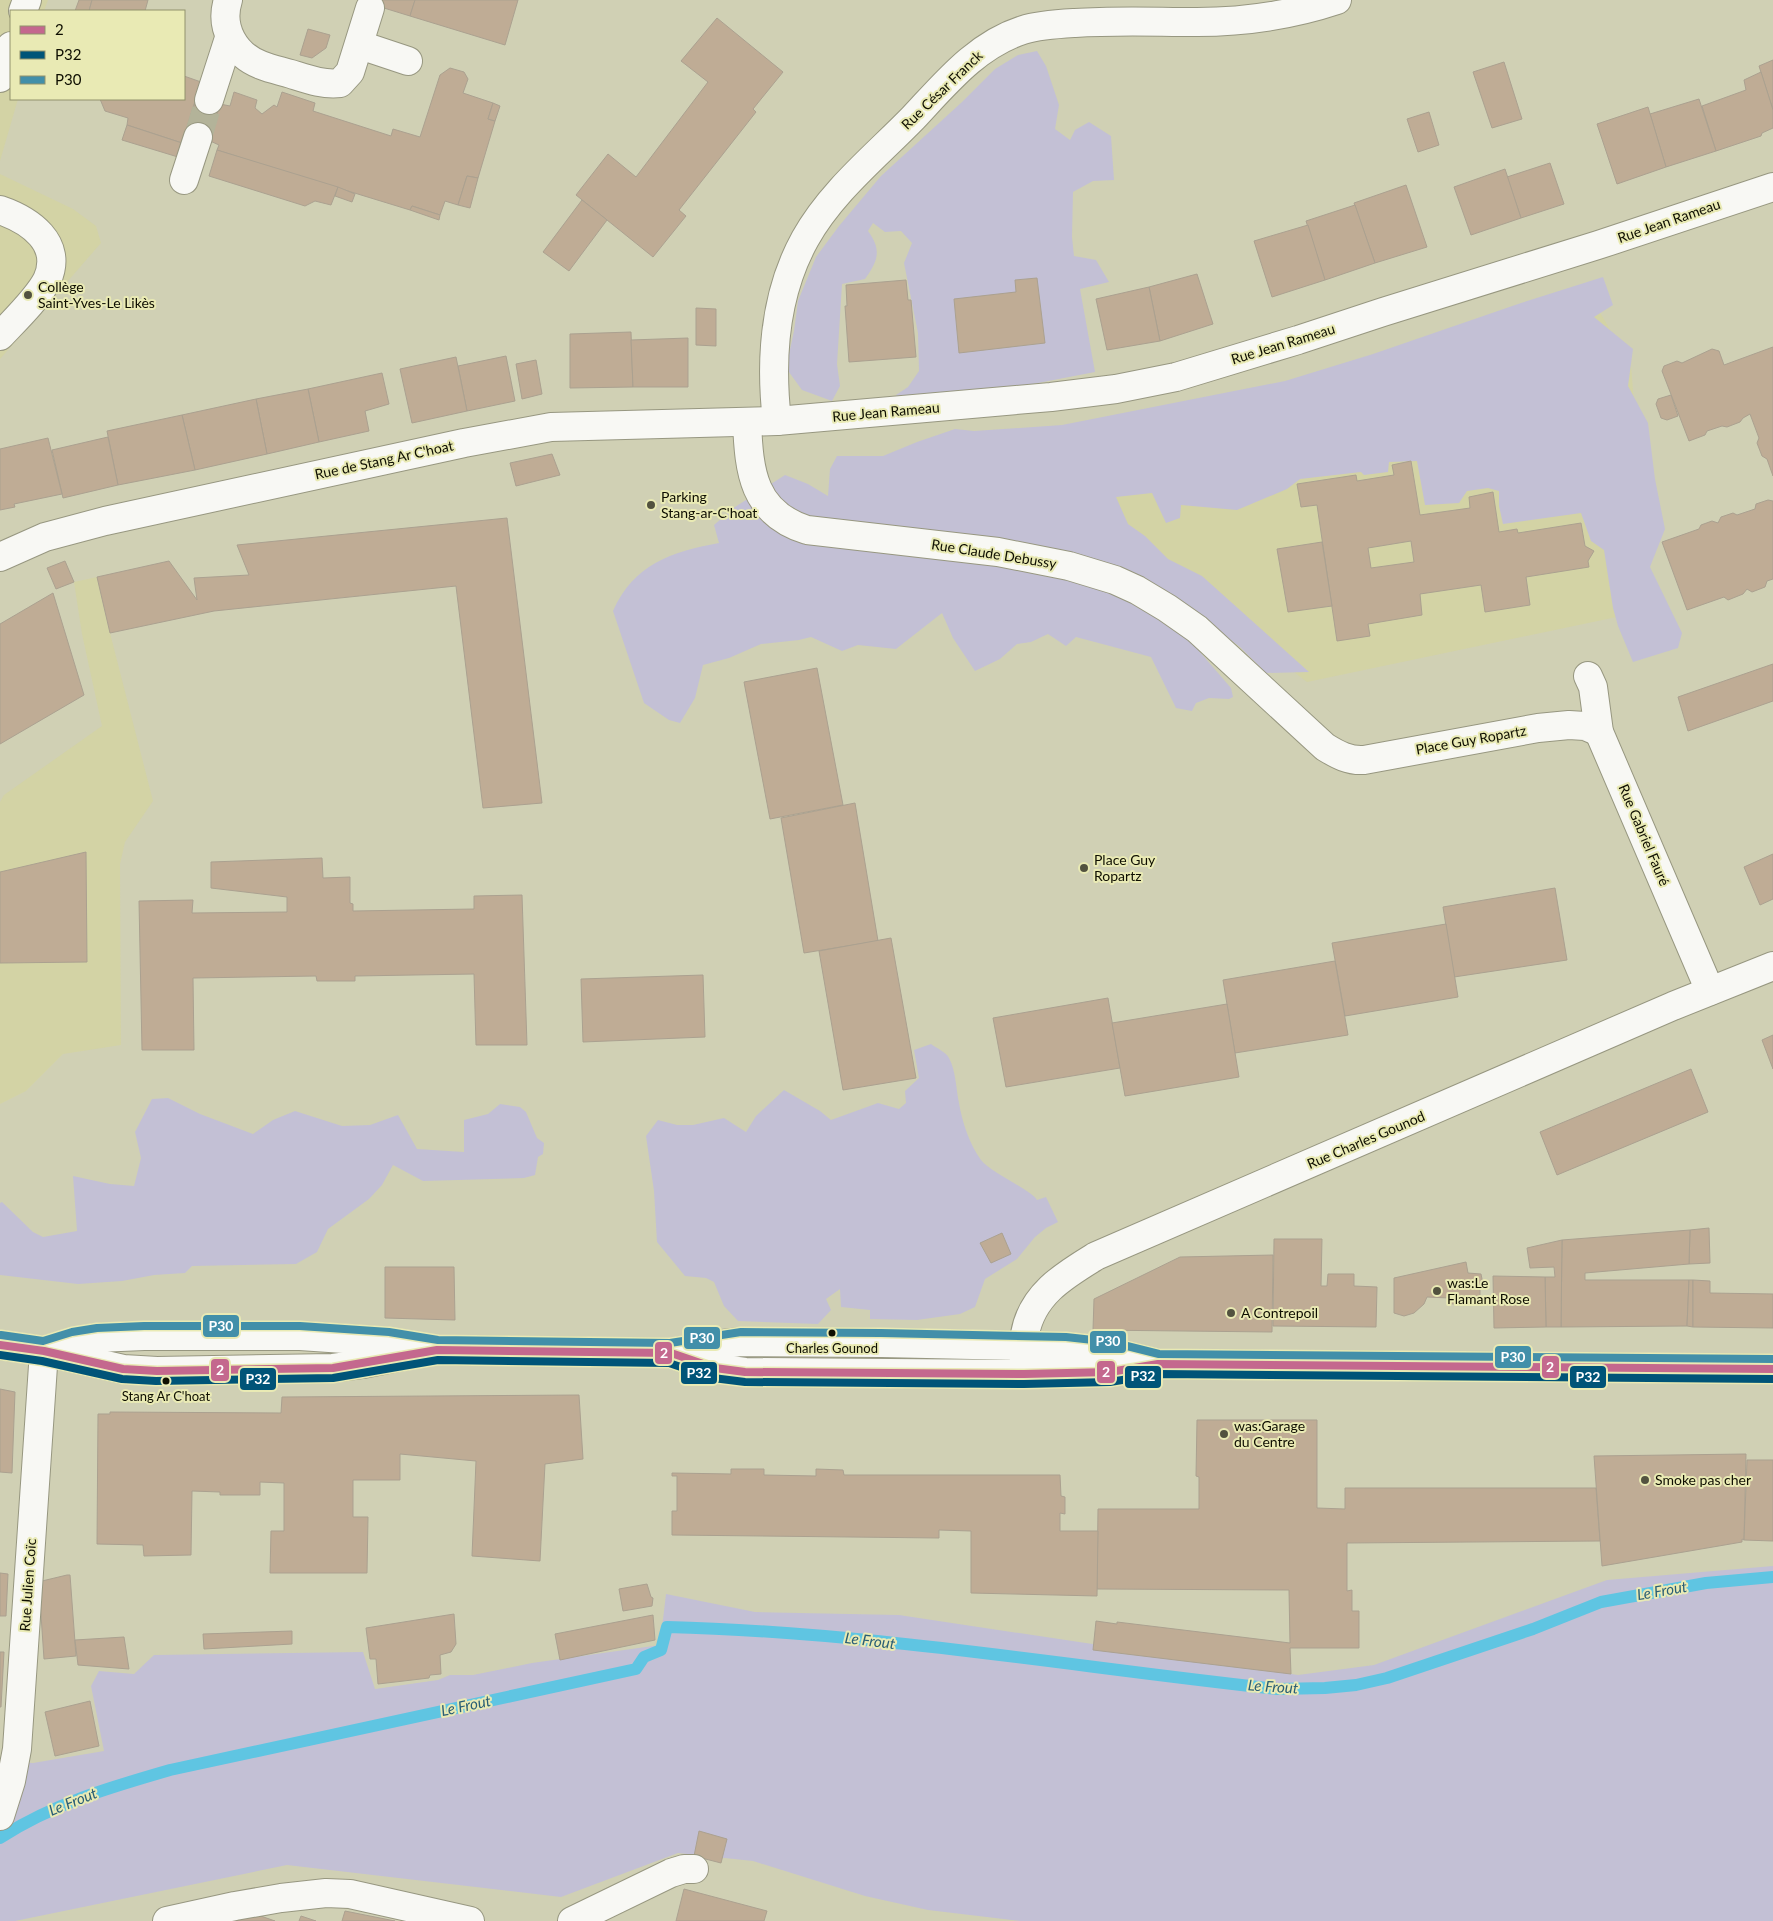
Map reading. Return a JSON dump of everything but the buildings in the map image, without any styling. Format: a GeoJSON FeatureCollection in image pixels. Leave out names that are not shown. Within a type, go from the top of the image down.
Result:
{"type":"FeatureCollection","features":[{"type":"Feature","properties":{"kind":"street"},"geometry":{"type":"LineString","coordinates":[[228,0],[225,16],[230,38],[240,52],[261,65],[332,84],[340,84],[350,72],[370,8]]}},
{"type":"Feature","properties":{"kind":"street","name":"Rue César Franck"},"geometry":{"type":"LineString","coordinates":[[777,422],[773,372],[779,313],[786,283],[806,238],[820,217],[864,166],[981,50],[1023,30],[1055,24],[1118,20],[1197,22],[1241,20],[1307,10],[1337,0]]}},
{"type":"Feature","properties":{"kind":"street"},"geometry":{"type":"LineString","coordinates":[[209,100],[230,38]]}},
{"type":"Feature","properties":{"kind":"street"},"geometry":{"type":"LineString","coordinates":[[360,45],[408,61]]}},
{"type":"Feature","properties":{"kind":"street"},"geometry":{"type":"LineString","coordinates":[[0,78],[10,49]]}},
{"type":"Feature","properties":{"kind":"street"},"geometry":{"type":"LineString","coordinates":[[184,180],[198,137]]}},
{"type":"Feature","properties":{"kind":"street","name":"Rue Jean Rameau"},"geometry":{"type":"LineString","coordinates":[[777,422],[1051,397],[1116,389],[1176,377],[1598,245],[1773,187]]}},
{"type":"Feature","properties":{"kind":"street"},"geometry":{"type":"LineString","coordinates":[[0,210],[15,215],[33,227],[46,240],[51,252],[47,279],[18,317],[0,336]]}},
{"type":"Feature","properties":{"kind":"street","name":"Rue Claude Debussy"},"geometry":{"type":"LineString","coordinates":[[747,422],[749,457],[756,486],[765,503],[788,522],[807,530],[998,552],[1069,566],[1108,577],[1137,590],[1197,629],[1273,700]]}},
{"type":"Feature","properties":{"kind":"street","name":"Rue de Stang Ar C'hoat"},"geometry":{"type":"LineString","coordinates":[[0,557],[45,537],[105,521],[527,431],[572,426],[777,422]]}},
{"type":"Feature","properties":{"kind":"street","name":"Rue Gabriel Fauré"},"geometry":{"type":"LineString","coordinates":[[1588,676],[1594,687],[1599,732],[1710,991]]}},
{"type":"Feature","properties":{"kind":"street","name":"Place Guy Ropartz"},"geometry":{"type":"LineString","coordinates":[[1273,700],[1325,747],[1343,758],[1355,760],[1538,728],[1569,725],[1585,726],[1599,732]]}},
{"type":"Feature","properties":{"kind":"street","name":"Rue Charles Gounod"},"geometry":{"type":"LineString","coordinates":[[1024,1374],[1025,1334],[1031,1314],[1044,1293],[1059,1279],[1096,1256],[1710,991],[1773,966]]}},
{"type":"Feature","properties":{"kind":"street"},"geometry":{"type":"LineString","coordinates":[[0,1345],[44,1351],[97,1338],[144,1336],[300,1336],[388,1342],[437,1350],[671,1353],[741,1342],[1024,1346],[1094,1350],[1158,1364]]}},
{"type":"Feature","properties":{"kind":"street","name":"Rue Julien Coïc"},"geometry":{"type":"LineString","coordinates":[[0,1816],[11,1782],[17,1749],[44,1351]]}},
{"type":"Feature","properties":{"kind":"street"},"geometry":{"type":"LineString","coordinates":[[671,1353],[715,1368],[744,1372],[1024,1374],[1110,1372],[1158,1364],[1773,1369]]}},
{"type":"Feature","properties":{"kind":"street"},"geometry":{"type":"LineString","coordinates":[[572,1921],[671,1873],[684,1869],[694,1869]]}},
{"type":"Feature","properties":{"kind":"street"},"geometry":{"type":"LineString","coordinates":[[167,1921],[244,1904],[326,1893],[350,1894],[470,1921]]}},
{"type":"Feature","properties":{"kind":"shaded area"},"geometry":{"type":"Polygon","coordinates":[[[0,0],[48,0],[44,10],[10,10],[10,100],[18,100],[0,161],[0,0]]]}},
{"type":"Feature","properties":{"kind":"shaded area"},"geometry":{"type":"Polygon","coordinates":[[[1037,51],[1046,66],[1059,105],[1055,129],[1070,140],[1075,130],[1089,122],[1111,136],[1114,180],[1093,181],[1073,192],[1072,237],[1074,256],[1096,260],[1109,282],[1080,289],[1095,372],[970,396],[903,403],[896,395],[908,387],[919,371],[918,333],[904,263],[912,243],[901,231],[885,232],[873,223],[868,231],[877,250],[873,267],[865,279],[842,284],[837,364],[840,386],[832,401],[802,390],[786,368],[798,301],[816,257],[881,176],[995,69],[1018,55],[1037,51]]]}},
{"type":"Feature","properties":{"kind":"shaded area","name":"Collège Saint-Yves-Le Likès"},"geometry":{"type":"Polygon","coordinates":[[[0,174],[73,209],[96,226],[101,243],[0,359],[0,174]]]}},
{"type":"Feature","properties":{"kind":"shaded area"},"geometry":{"type":"Polygon","coordinates":[[[1603,277],[1613,305],[1594,317],[1633,349],[1628,386],[1648,423],[1655,479],[1665,529],[1650,567],[1682,633],[1678,648],[1633,662],[1618,626],[1613,608],[1604,550],[1591,541],[1581,513],[1503,524],[1499,506],[1499,491],[1488,488],[1467,491],[1459,503],[1425,505],[1417,461],[1389,462],[1388,472],[1364,475],[1361,472],[1300,479],[1287,489],[1237,510],[1181,505],[1180,518],[1166,523],[1152,493],[1116,497],[1128,524],[1145,536],[1168,559],[1202,576],[1309,672],[1266,673],[1240,647],[1223,634],[1190,633],[1199,651],[1231,688],[1233,697],[1229,699],[1209,698],[1196,703],[1192,711],[1176,708],[1151,657],[1076,637],[1066,646],[1048,634],[1031,642],[1017,644],[1000,659],[975,671],[953,638],[942,613],[896,649],[858,645],[842,651],[811,637],[761,644],[729,658],[703,665],[695,698],[680,723],[669,720],[644,703],[613,611],[622,595],[643,571],[656,563],[685,551],[719,543],[714,525],[735,507],[785,475],[808,484],[828,496],[830,469],[837,456],[883,456],[955,429],[974,431],[1062,425],[1285,381],[1373,354],[1603,277]]]}},
{"type":"Feature","properties":{"kind":"shaded area"},"geometry":{"type":"Polygon","coordinates":[[[1595,304],[1631,365],[1650,610],[1307,682],[1264,649],[1027,450],[1595,304]]]}},
{"type":"Feature","properties":{"kind":"shaded area"},"geometry":{"type":"Polygon","coordinates":[[[97,577],[153,801],[125,842],[120,864],[121,1045],[63,1054],[26,1091],[0,1104],[0,802],[4,795],[102,726],[82,634],[74,582],[97,577]]]}},
{"type":"Feature","properties":{"kind":"shaded area"},"geometry":{"type":"Polygon","coordinates":[[[931,1044],[949,1058],[964,1125],[973,1147],[981,1160],[993,1170],[1034,1196],[1037,1200],[1046,1197],[1058,1222],[1046,1228],[1035,1237],[1017,1259],[985,1279],[975,1307],[960,1314],[917,1320],[870,1319],[870,1310],[841,1307],[840,1289],[826,1299],[831,1310],[818,1324],[738,1321],[724,1306],[714,1282],[706,1278],[685,1276],[657,1242],[654,1191],[646,1136],[658,1120],[677,1125],[693,1125],[724,1118],[746,1132],[756,1116],[784,1090],[820,1111],[831,1120],[878,1103],[899,1109],[906,1103],[905,1091],[919,1078],[914,1050],[931,1044]]]}},
{"type":"Feature","properties":{"kind":"shaded area"},"geometry":{"type":"Polygon","coordinates":[[[168,1098],[200,1114],[253,1134],[273,1120],[295,1111],[342,1126],[370,1125],[398,1115],[417,1149],[464,1152],[464,1120],[488,1114],[500,1104],[520,1107],[526,1112],[537,1138],[544,1143],[543,1154],[538,1157],[535,1175],[524,1178],[423,1181],[393,1165],[382,1185],[369,1199],[328,1229],[317,1252],[296,1264],[192,1266],[185,1273],[154,1275],[122,1281],[78,1284],[0,1275],[0,1203],[2,1202],[33,1232],[43,1237],[77,1231],[73,1176],[110,1184],[134,1186],[141,1158],[135,1132],[152,1099],[168,1098]]]}},
{"type":"Feature","properties":{"kind":"shaded area"},"geometry":{"type":"Polygon","coordinates":[[[1773,1566],[1773,1921],[1020,1921],[928,1910],[865,1896],[753,1861],[678,1853],[561,1897],[287,1865],[15,1921],[0,1921],[0,1761],[33,1763],[104,1751],[91,1686],[99,1671],[134,1674],[154,1655],[363,1652],[375,1689],[438,1680],[450,1675],[473,1675],[532,1663],[660,1645],[666,1594],[755,1612],[899,1615],[1298,1675],[1374,1665],[1607,1580],[1773,1566]]]}},
{"type":"Feature","properties":{"kind":"waterway","name":"Le Frout"},"geometry":{"type":"LineString","coordinates":[[0,1838],[40,1815],[61,1806],[104,1790],[170,1770],[636,1669],[644,1657],[661,1650],[667,1627],[744,1630],[896,1643],[1277,1689],[1325,1688],[1356,1685],[1387,1678],[1533,1629],[1601,1602],[1706,1583],[1773,1577]]}},
{"type":"Feature","properties":{"kind":"tunnel"},"geometry":{"type":"LineString","coordinates":[[198,137],[209,100]]}},
{"type":"Feature","properties":{"kind":"transit line","name":"P30"},"geometry":{"type":"LineString","coordinates":[[1,1335],[43,1341],[72,1332],[97,1328],[144,1326],[300,1326],[389,1332],[438,1340],[670,1343],[741,1332],[881,1333],[1066,1337],[1111,1342],[1159,1354],[1773,1359]]}},
{"type":"Feature","properties":{"kind":"transit line","name":"2"},"geometry":{"type":"LineString","coordinates":[[0,1345],[44,1351],[123,1369],[157,1371],[333,1368],[437,1350],[671,1353],[715,1368],[745,1372],[1024,1374],[1110,1372],[1158,1364],[1773,1369]]}},
{"type":"Feature","properties":{"kind":"transit line","name":"P32"},"geometry":{"type":"LineString","coordinates":[[0,1355],[42,1361],[122,1379],[156,1381],[333,1378],[438,1360],[669,1363],[713,1378],[745,1382],[1024,1384],[1110,1382],[1159,1374],[1773,1379]]}},
{"type":"Feature","properties":{"kind":"place","name":"Collège Saint-Yves-Le Likès"},"geometry":{"type":"Point","coordinates":[28,295]}},
{"type":"Feature","properties":{"kind":"place","name":"Parking Stang-ar-C'hoat"},"geometry":{"type":"Point","coordinates":[651,505]}},
{"type":"Feature","properties":{"kind":"place","name":"Place Guy Ropartz"},"geometry":{"type":"Point","coordinates":[1084,868]}},
{"type":"Feature","properties":{"kind":"place","name":"was:Le Flamant Rose"},"geometry":{"type":"Point","coordinates":[1437,1291]}},
{"type":"Feature","properties":{"kind":"place","name":"A Contrepoil"},"geometry":{"type":"Point","coordinates":[1231,1313]}},
{"type":"Feature","properties":{"kind":"place","name":"Charles Gounod"},"geometry":{"type":"Point","coordinates":[832,1333]}},
{"type":"Feature","properties":{"kind":"place","name":"Stang Ar C'hoat"},"geometry":{"type":"Point","coordinates":[166,1381]}},
{"type":"Feature","properties":{"kind":"place","name":"was:Garage du Centre"},"geometry":{"type":"Point","coordinates":[1224,1434]}},
{"type":"Feature","properties":{"kind":"place","name":"Smoke pas cher"},"geometry":{"type":"Point","coordinates":[1645,1480]}}]}
